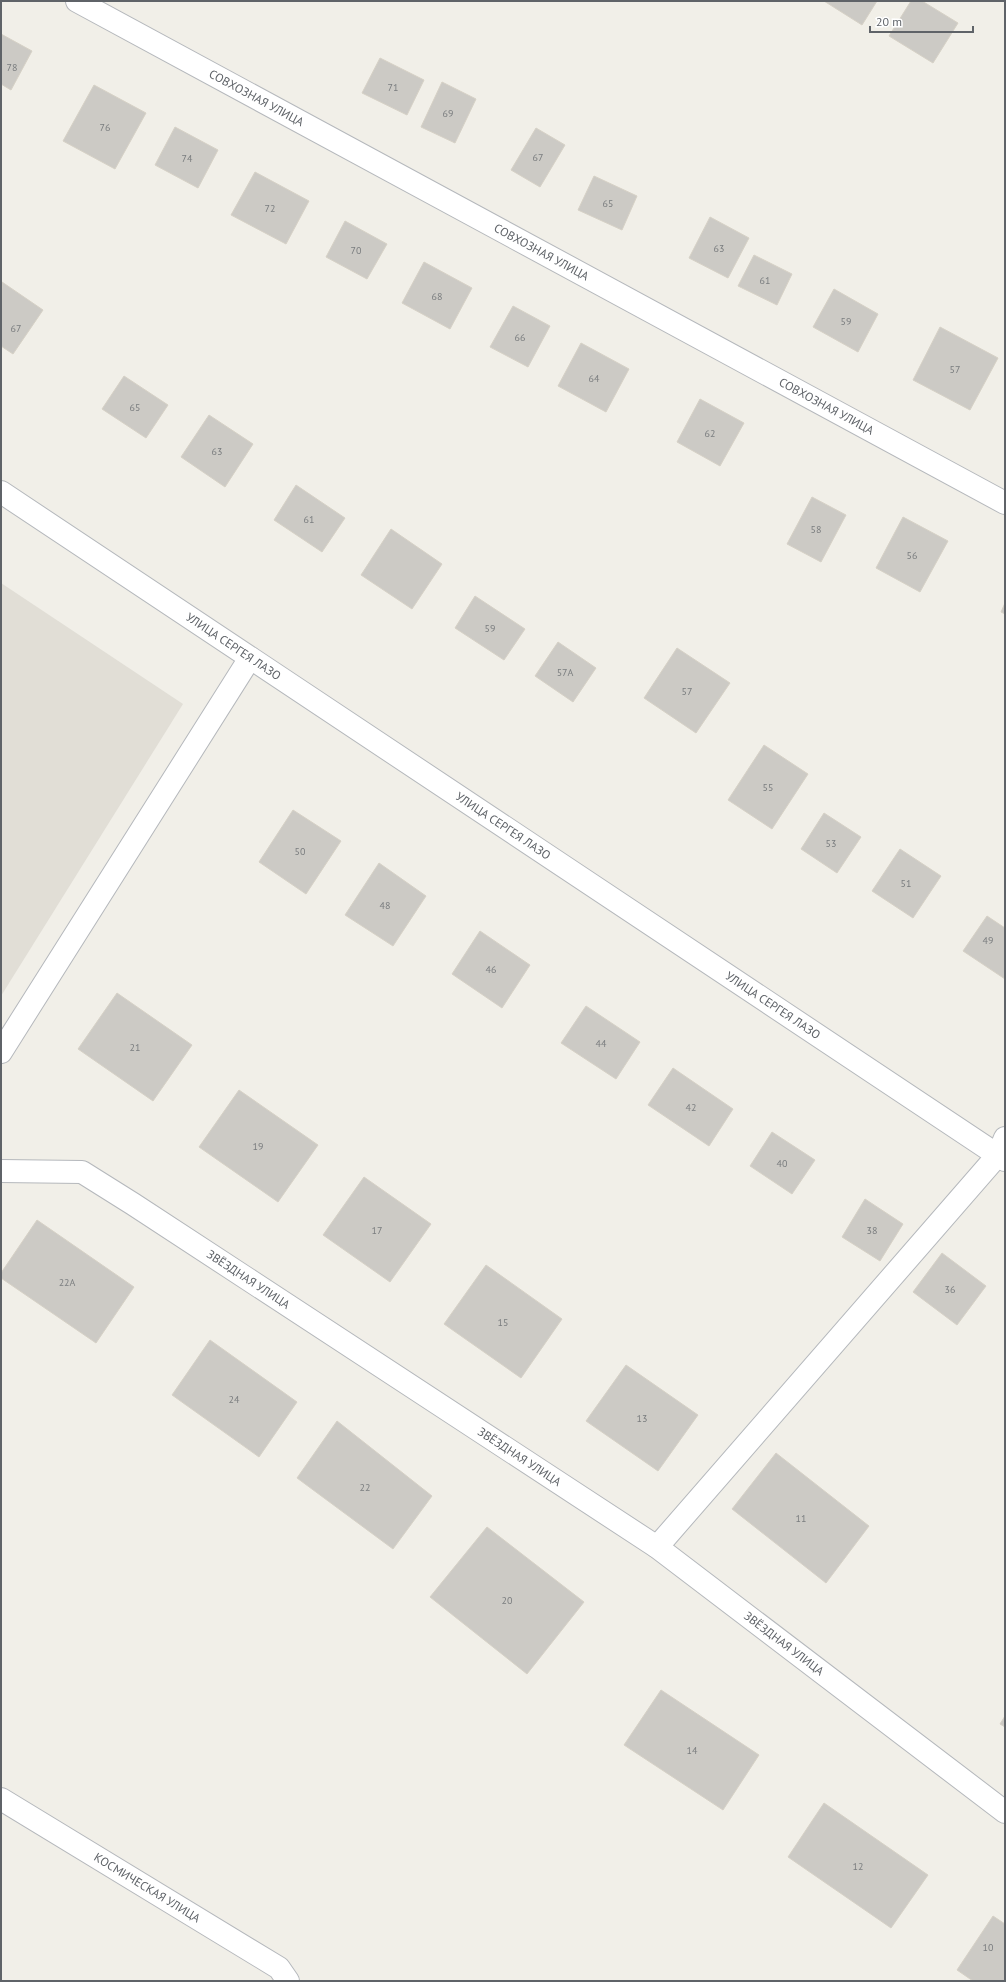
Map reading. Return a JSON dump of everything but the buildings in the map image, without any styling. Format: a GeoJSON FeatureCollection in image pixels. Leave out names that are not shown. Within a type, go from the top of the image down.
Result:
{"type":"FeatureCollection","features":[{"type":"Feature","properties":{"kind":"street","name":"СОВХОЗНАЯ УЛИЦА"},"geometry":{"type":"LineString","coordinates":[[77,1],[1005,503]]}},
{"type":"Feature","properties":{"kind":"street","name":"УЛИЦА СЕРГЕЯ ЛАЗО"},"geometry":{"type":"LineString","coordinates":[[1,492],[250,658],[1003,1151]]}},
{"type":"Feature","properties":{"kind":"street"},"geometry":{"type":"LineString","coordinates":[[1,1052],[250,658]]}},
{"type":"Feature","properties":{"kind":"street"},"geometry":{"type":"LineString","coordinates":[[657,1547],[1003,1151]]}},
{"type":"Feature","properties":{"kind":"street","name":"ЗВЁЗДНАЯ УЛИЦА"},"geometry":{"type":"LineString","coordinates":[[1,1171],[82,1172],[657,1547],[1005,1812]]}},
{"type":"Feature","properties":{"kind":"street","name":"КОСМИЧЕСКАЯ УЛИЦА"},"geometry":{"type":"LineString","coordinates":[[1,1799],[279,1968],[288,1981]]}},
{"type":"Feature","properties":{"kind":"shaded area"},"geometry":{"type":"Polygon","coordinates":[[[1,583],[183,704],[1,996],[1,583]]]}}]}
